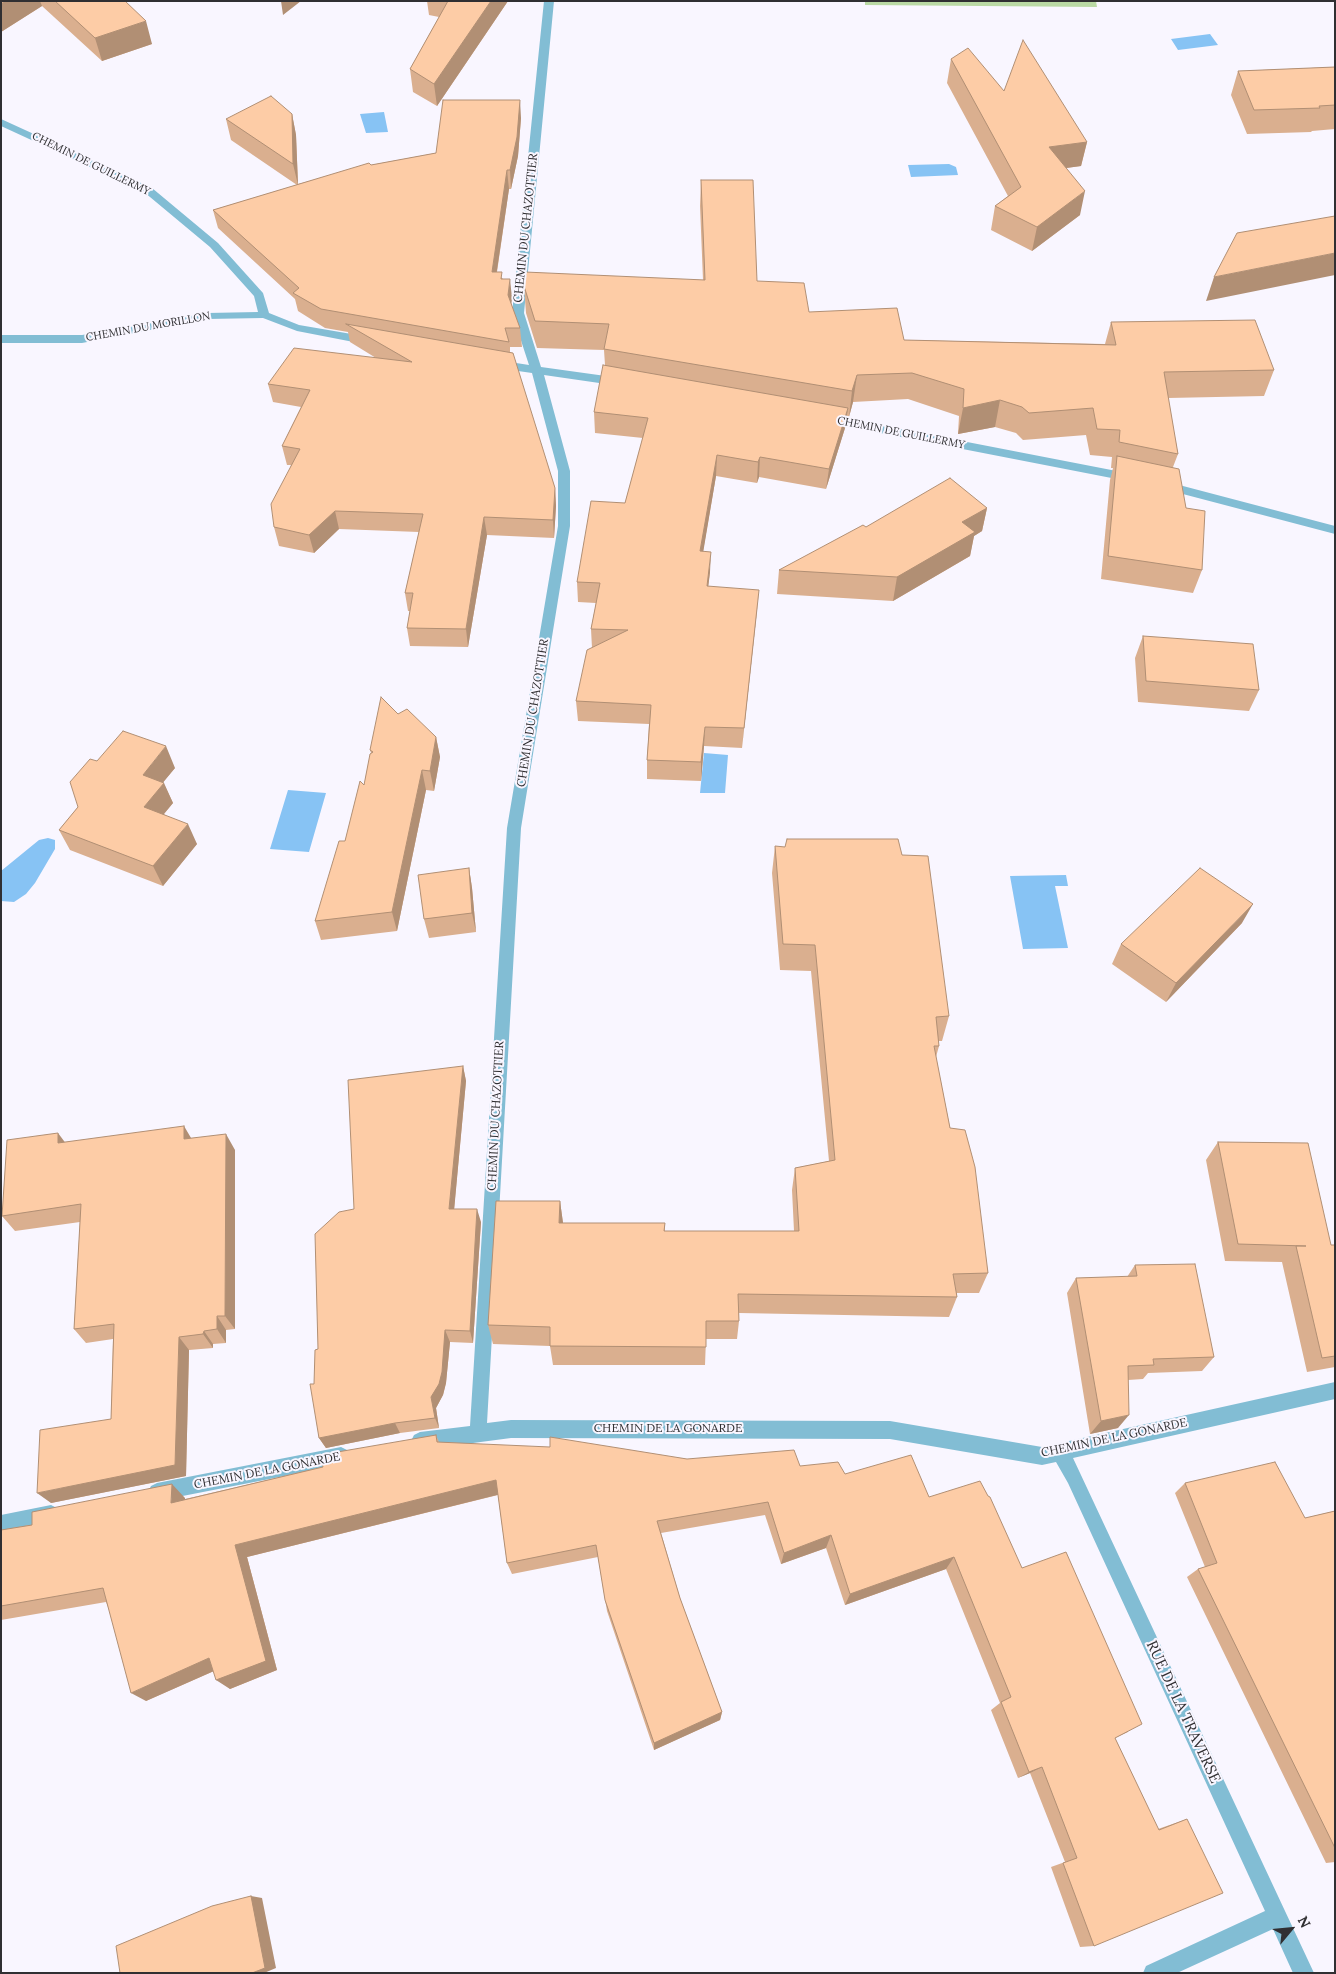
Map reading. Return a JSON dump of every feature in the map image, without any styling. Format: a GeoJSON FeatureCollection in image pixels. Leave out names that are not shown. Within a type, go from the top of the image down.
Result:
{"type":"FeatureCollection","features":[{"type":"Feature","properties":{"kind":"street","name":"CHEMIN DU CHAZOTTIER"},"geometry":{"type":"LineString","coordinates":[[478,1434],[514,828],[564,526],[564,471],[542,386],[518,313],[549,1]]}},
{"type":"Feature","properties":{"kind":"street","name":"CHEMIN DE GUILLERMY"},"geometry":{"type":"LineString","coordinates":[[1,122],[148,190],[214,245],[259,295],[264,315]]}},
{"type":"Feature","properties":{"kind":"street"},"geometry":{"type":"LineString","coordinates":[[264,315],[297,328],[383,344]]}},
{"type":"Feature","properties":{"kind":"street","name":"CHEMIN DU MORILLON"},"geometry":{"type":"LineString","coordinates":[[1,339],[82,339],[207,316],[264,315]]}},
{"type":"Feature","properties":{"kind":"street"},"geometry":{"type":"LineString","coordinates":[[488,362],[636,384]]}},
{"type":"Feature","properties":{"kind":"street","name":"CHEMIN DE GUILLERMY"},"geometry":{"type":"LineString","coordinates":[[812,416],[1150,482],[1335,530]]}},
{"type":"Feature","properties":{"kind":"street","name":"CHEMIN DE LA GONARDE"},"geometry":{"type":"LineString","coordinates":[[400,1444],[511,1428],[890,1430],[1042,1456],[1335,1390]]}},
{"type":"Feature","properties":{"kind":"street","name":"CHEMIN DE LA GONARDE"},"geometry":{"type":"LineString","coordinates":[[137,1496],[361,1452]]}},
{"type":"Feature","properties":{"kind":"street","name":"RUE DE LA TRAVERSE"},"geometry":{"type":"LineString","coordinates":[[1060,1452],[1074,1477],[1304,1973]]}},
{"type":"Feature","properties":{"kind":"street"},"geometry":{"type":"LineString","coordinates":[[1,1524],[69,1510]]}},
{"type":"Feature","properties":{"kind":"street"},"geometry":{"type":"LineString","coordinates":[[1153,1973],[1278,1916]]}},
{"type":"Feature","properties":{"kind":"green space"},"geometry":{"type":"Polygon","coordinates":[[[865,1],[1096,1],[1097,7],[865,5],[865,1]]]}},
{"type":"Feature","properties":{"kind":"water"},"geometry":{"type":"Polygon","coordinates":[[[1210,34],[1218,45],[1178,50],[1171,39],[1210,34]]]}},
{"type":"Feature","properties":{"kind":"water"},"geometry":{"type":"Polygon","coordinates":[[[384,112],[388,132],[366,133],[360,114],[384,112]]]}},
{"type":"Feature","properties":{"kind":"water"},"geometry":{"type":"Polygon","coordinates":[[[949,164],[956,167],[958,175],[911,177],[908,165],[949,164]]]}},
{"type":"Feature","properties":{"kind":"water"},"geometry":{"type":"Polygon","coordinates":[[[704,753],[728,755],[725,793],[700,793],[704,753]]]}},
{"type":"Feature","properties":{"kind":"water"},"geometry":{"type":"Polygon","coordinates":[[[288,790],[326,793],[309,852],[270,849],[288,790]]]}},
{"type":"Feature","properties":{"kind":"water"},"geometry":{"type":"Polygon","coordinates":[[[48,838],[55,840],[55,849],[35,883],[26,894],[14,902],[1,901],[1,871],[39,840],[48,838]]]}},
{"type":"Feature","properties":{"kind":"water"},"geometry":{"type":"Polygon","coordinates":[[[1066,875],[1068,886],[1055,886],[1068,948],[1023,949],[1010,876],[1066,875]]]}},
{"type":"Feature","properties":{"kind":"building"},"geometry":{"type":"Polygon","coordinates":[[[55,1],[125,1],[146,21],[95,38],[55,1]]]}},
{"type":"Feature","properties":{"kind":"building"},"geometry":{"type":"Polygon","coordinates":[[[448,1],[491,1],[434,84],[410,69],[448,1]]]}},
{"type":"Feature","properties":{"kind":"building"},"geometry":{"type":"Polygon","coordinates":[[[1023,40],[1087,142],[1049,147],[1085,191],[1037,227],[995,206],[1021,187],[951,59],[968,48],[1004,91],[1023,40]]]}},
{"type":"Feature","properties":{"kind":"building"},"geometry":{"type":"Polygon","coordinates":[[[1335,67],[1335,105],[1319,106],[1320,108],[1254,110],[1238,71],[1335,67]]]}},
{"type":"Feature","properties":{"kind":"building"},"geometry":{"type":"Polygon","coordinates":[[[271,96],[292,114],[293,164],[226,119],[271,96]]]}},
{"type":"Feature","properties":{"kind":"building"},"geometry":{"type":"Polygon","coordinates":[[[443,100],[520,100],[517,137],[510,170],[507,170],[492,272],[502,272],[501,279],[510,279],[508,295],[520,328],[505,328],[509,342],[321,309],[293,293],[299,288],[213,210],[369,163],[371,165],[436,153],[443,100]]]}},
{"type":"Feature","properties":{"kind":"building"},"geometry":{"type":"Polygon","coordinates":[[[701,180],[753,180],[757,281],[804,283],[809,312],[897,308],[904,340],[1116,345],[1111,322],[1255,320],[1274,370],[1164,372],[1178,454],[1119,442],[1120,430],[1097,429],[1093,408],[1029,413],[1022,407],[1000,400],[963,408],[964,389],[912,373],[857,375],[852,391],[604,349],[609,324],[535,321],[524,286],[525,272],[705,280],[701,180]]]}},
{"type":"Feature","properties":{"kind":"building"},"geometry":{"type":"Polygon","coordinates":[[[1335,216],[1335,253],[1214,277],[1237,233],[1335,216]]]}},
{"type":"Feature","properties":{"kind":"building"},"geometry":{"type":"Polygon","coordinates":[[[346,324],[513,353],[555,488],[553,520],[484,517],[466,629],[407,628],[413,593],[405,593],[423,514],[335,511],[309,535],[274,527],[271,504],[300,449],[282,446],[310,390],[268,384],[294,348],[412,362],[346,324]]]}},
{"type":"Feature","properties":{"kind":"building"},"geometry":{"type":"Polygon","coordinates":[[[603,365],[848,408],[829,469],[760,457],[758,462],[717,455],[700,551],[711,552],[707,586],[759,590],[744,728],[705,727],[701,762],[647,760],[651,705],[576,701],[587,650],[628,630],[591,629],[600,583],[577,582],[591,501],[625,503],[648,418],[594,412],[603,365]]]}},
{"type":"Feature","properties":{"kind":"building"},"geometry":{"type":"Polygon","coordinates":[[[1117,456],[1179,469],[1186,508],[1205,511],[1202,570],[1108,556],[1117,456]]]}},
{"type":"Feature","properties":{"kind":"building"},"geometry":{"type":"Polygon","coordinates":[[[950,478],[987,508],[962,522],[975,532],[897,577],[779,570],[863,525],[866,527],[950,478]]]}},
{"type":"Feature","properties":{"kind":"building"},"geometry":{"type":"Polygon","coordinates":[[[1143,636],[1253,644],[1259,690],[1146,681],[1143,636]]]}},
{"type":"Feature","properties":{"kind":"building"},"geometry":{"type":"Polygon","coordinates":[[[381,697],[398,714],[407,709],[436,737],[430,771],[422,770],[392,912],[315,921],[339,841],[345,841],[360,781],[364,785],[370,754],[373,752],[370,750],[381,697]]]}},
{"type":"Feature","properties":{"kind":"building"},"geometry":{"type":"Polygon","coordinates":[[[123,731],[166,746],[143,775],[164,783],[144,807],[188,824],[153,866],[59,830],[78,807],[70,782],[90,759],[97,761],[123,731]]]}},
{"type":"Feature","properties":{"kind":"building"},"geometry":{"type":"Polygon","coordinates":[[[787,839],[898,839],[902,855],[928,856],[949,1016],[936,1017],[939,1046],[934,1046],[950,1128],[965,1130],[975,1167],[988,1273],[953,1274],[957,1297],[738,1294],[739,1321],[706,1321],[706,1347],[550,1346],[550,1327],[488,1325],[496,1201],[560,1201],[559,1223],[665,1223],[664,1231],[799,1231],[795,1168],[835,1160],[815,945],[783,944],[775,846],[785,847],[787,839]]]}},
{"type":"Feature","properties":{"kind":"building"},"geometry":{"type":"Polygon","coordinates":[[[469,868],[472,913],[424,919],[418,875],[469,868]]]}},
{"type":"Feature","properties":{"kind":"building"},"geometry":{"type":"Polygon","coordinates":[[[1200,868],[1253,904],[1176,983],[1121,944],[1200,868]]]}},
{"type":"Feature","properties":{"kind":"building"},"geometry":{"type":"Polygon","coordinates":[[[463,1066],[449,1209],[477,1209],[470,1331],[445,1330],[442,1372],[439,1384],[431,1397],[435,1418],[395,1423],[319,1438],[310,1384],[314,1384],[315,1350],[318,1349],[315,1234],[339,1212],[354,1209],[348,1080],[463,1066]]]}},
{"type":"Feature","properties":{"kind":"building"},"geometry":{"type":"Polygon","coordinates":[[[184,1126],[184,1139],[226,1134],[225,1316],[217,1316],[217,1329],[204,1331],[203,1334],[179,1337],[175,1465],[37,1493],[40,1430],[111,1419],[114,1324],[74,1329],[81,1204],[2,1216],[7,1140],[58,1133],[58,1143],[184,1126]]]}},
{"type":"Feature","properties":{"kind":"building"},"geometry":{"type":"Polygon","coordinates":[[[1218,1142],[1308,1143],[1331,1245],[1335,1245],[1335,1356],[1322,1358],[1296,1246],[1306,1246],[1238,1244],[1218,1142]]]}},
{"type":"Feature","properties":{"kind":"building"},"geometry":{"type":"Polygon","coordinates":[[[1195,1264],[1214,1357],[1153,1359],[1154,1365],[1128,1366],[1129,1415],[1101,1421],[1076,1278],[1137,1276],[1135,1265],[1195,1264]]]}},
{"type":"Feature","properties":{"kind":"building"},"geometry":{"type":"Polygon","coordinates":[[[436,1435],[437,1442],[550,1447],[550,1437],[687,1459],[794,1450],[800,1466],[838,1462],[845,1474],[911,1455],[929,1497],[980,1481],[990,1497],[1022,1568],[1066,1552],[1142,1724],[1115,1738],[1159,1830],[1187,1819],[1223,1893],[1094,1946],[1063,1863],[1077,1858],[1042,1767],[1029,1772],[1001,1702],[1011,1697],[954,1557],[850,1594],[831,1535],[784,1553],[768,1502],[657,1521],[680,1598],[722,1712],[654,1743],[605,1600],[596,1545],[507,1563],[496,1480],[235,1545],[266,1661],[216,1680],[209,1658],[131,1693],[103,1588],[1,1606],[1,1530],[32,1525],[32,1512],[172,1484],[171,1503],[323,1467],[320,1455],[436,1435]]]}},
{"type":"Feature","properties":{"kind":"building"},"geometry":{"type":"Polygon","coordinates":[[[1275,1462],[1305,1518],[1335,1511],[1335,1848],[1198,1569],[1217,1563],[1185,1483],[1275,1462]]]}},
{"type":"Feature","properties":{"kind":"building"},"geometry":{"type":"Polygon","coordinates":[[[251,1896],[265,1968],[252,1973],[120,1973],[116,1946],[212,1906],[251,1896]]]}}]}
